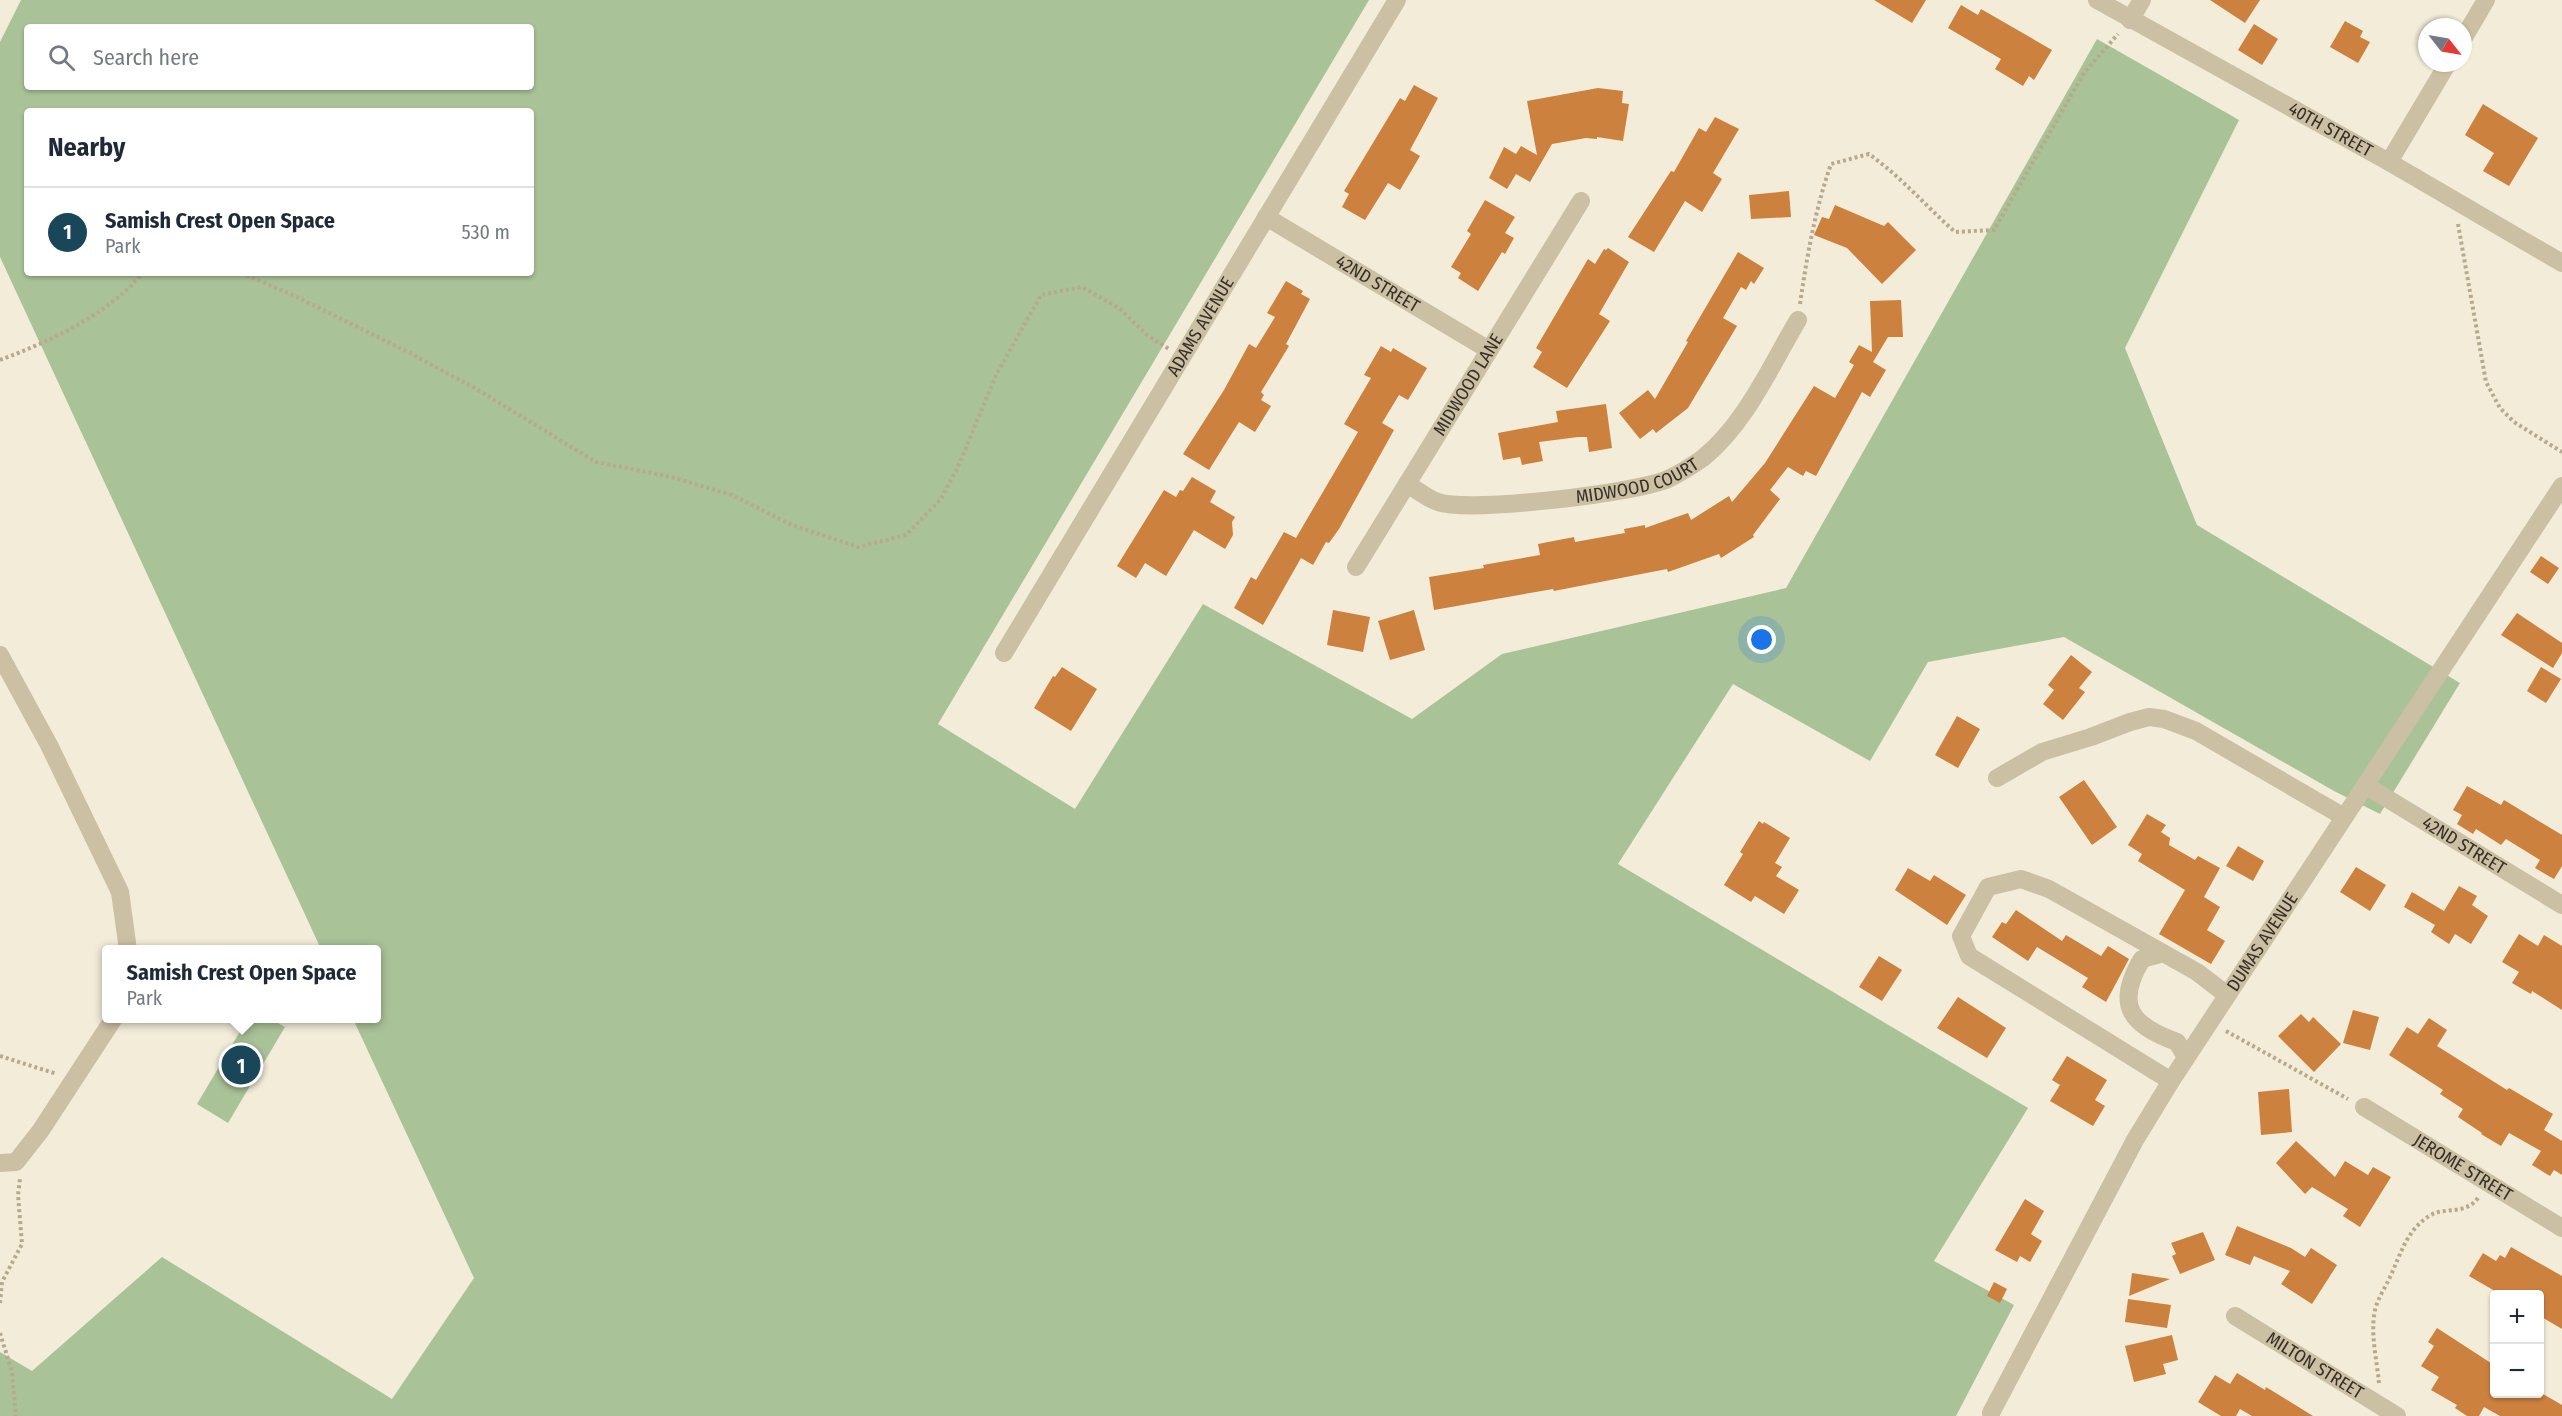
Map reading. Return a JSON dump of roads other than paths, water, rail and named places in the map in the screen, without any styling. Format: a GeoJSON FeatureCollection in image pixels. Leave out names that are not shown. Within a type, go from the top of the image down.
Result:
{"type":"FeatureCollection","features":[{"type":"Feature","properties":{"kind":"street","name":"ADAMS AVENUE"},"geometry":{"type":"LineString","coordinates":[[1004,653],[1397,0]]}},
{"type":"Feature","properties":{"kind":"street","name":"40TH STREET"},"geometry":{"type":"LineString","coordinates":[[2097,0],[2389,162],[2562,263]]}},
{"type":"Feature","properties":{"kind":"street"},"geometry":{"type":"LineString","coordinates":[[2130,20],[2142,0]]}},
{"type":"Feature","properties":{"kind":"street"},"geometry":{"type":"LineString","coordinates":[[2472,24],[2486,0]]}},
{"type":"Feature","properties":{"kind":"street"},"geometry":{"type":"LineString","coordinates":[[2389,162],[2443,72]]}},
{"type":"Feature","properties":{"kind":"street","name":"MIDWOOD LANE"},"geometry":{"type":"LineString","coordinates":[[1356,567],[1581,201]]}},
{"type":"Feature","properties":{"kind":"street","name":"42ND STREET"},"geometry":{"type":"LineString","coordinates":[[1266,217],[1489,350]]}},
{"type":"Feature","properties":{"kind":"street","name":"MIDWOOD COURT"},"geometry":{"type":"LineString","coordinates":[[1407,484],[1438,502],[1479,505],[1536,502],[1667,480],[1702,458],[1732,430],[1798,320]]}},
{"type":"Feature","properties":{"kind":"street","name":"DUMAS AVENUE"},"geometry":{"type":"LineString","coordinates":[[1991,1413],[2136,1140],[2171,1081],[2562,486]]}},
{"type":"Feature","properties":{"kind":"street"},"geometry":{"type":"LineString","coordinates":[[0,655],[49,745],[120,892],[127,945]]}},
{"type":"Feature","properties":{"kind":"street"},"geometry":{"type":"LineString","coordinates":[[1997,778],[2042,752],[2149,717],[2164,719],[2196,731],[2344,817]]}},
{"type":"Feature","properties":{"kind":"street","name":"42ND STREET"},"geometry":{"type":"LineString","coordinates":[[2365,785],[2562,905]]}},
{"type":"Feature","properties":{"kind":"street"},"geometry":{"type":"LineString","coordinates":[[2171,1081],[1969,956],[1961,936],[1988,887],[2021,879],[2049,889],[2197,972],[2227,995]]}},
{"type":"Feature","properties":{"kind":"street"},"geometry":{"type":"LineString","coordinates":[[2163,953],[2142,959],[2131,977],[2126,996],[2132,1012],[2145,1026],[2177,1042],[2186,1057]]}},
{"type":"Feature","properties":{"kind":"street"},"geometry":{"type":"LineString","coordinates":[[8,1163],[41,1130],[111,1023]]}},
{"type":"Feature","properties":{"kind":"street","name":"JEROME STREET"},"geometry":{"type":"LineString","coordinates":[[2364,1107],[2562,1228]]}},
{"type":"Feature","properties":{"kind":"street","name":"MILTON STREET"},"geometry":{"type":"LineString","coordinates":[[2235,1316],[2397,1416]]}},
{"type":"Feature","properties":{"kind":"place","name":"Samish Crest Open Space"},"geometry":{"type":"Point","coordinates":[241,1065]}}]}
